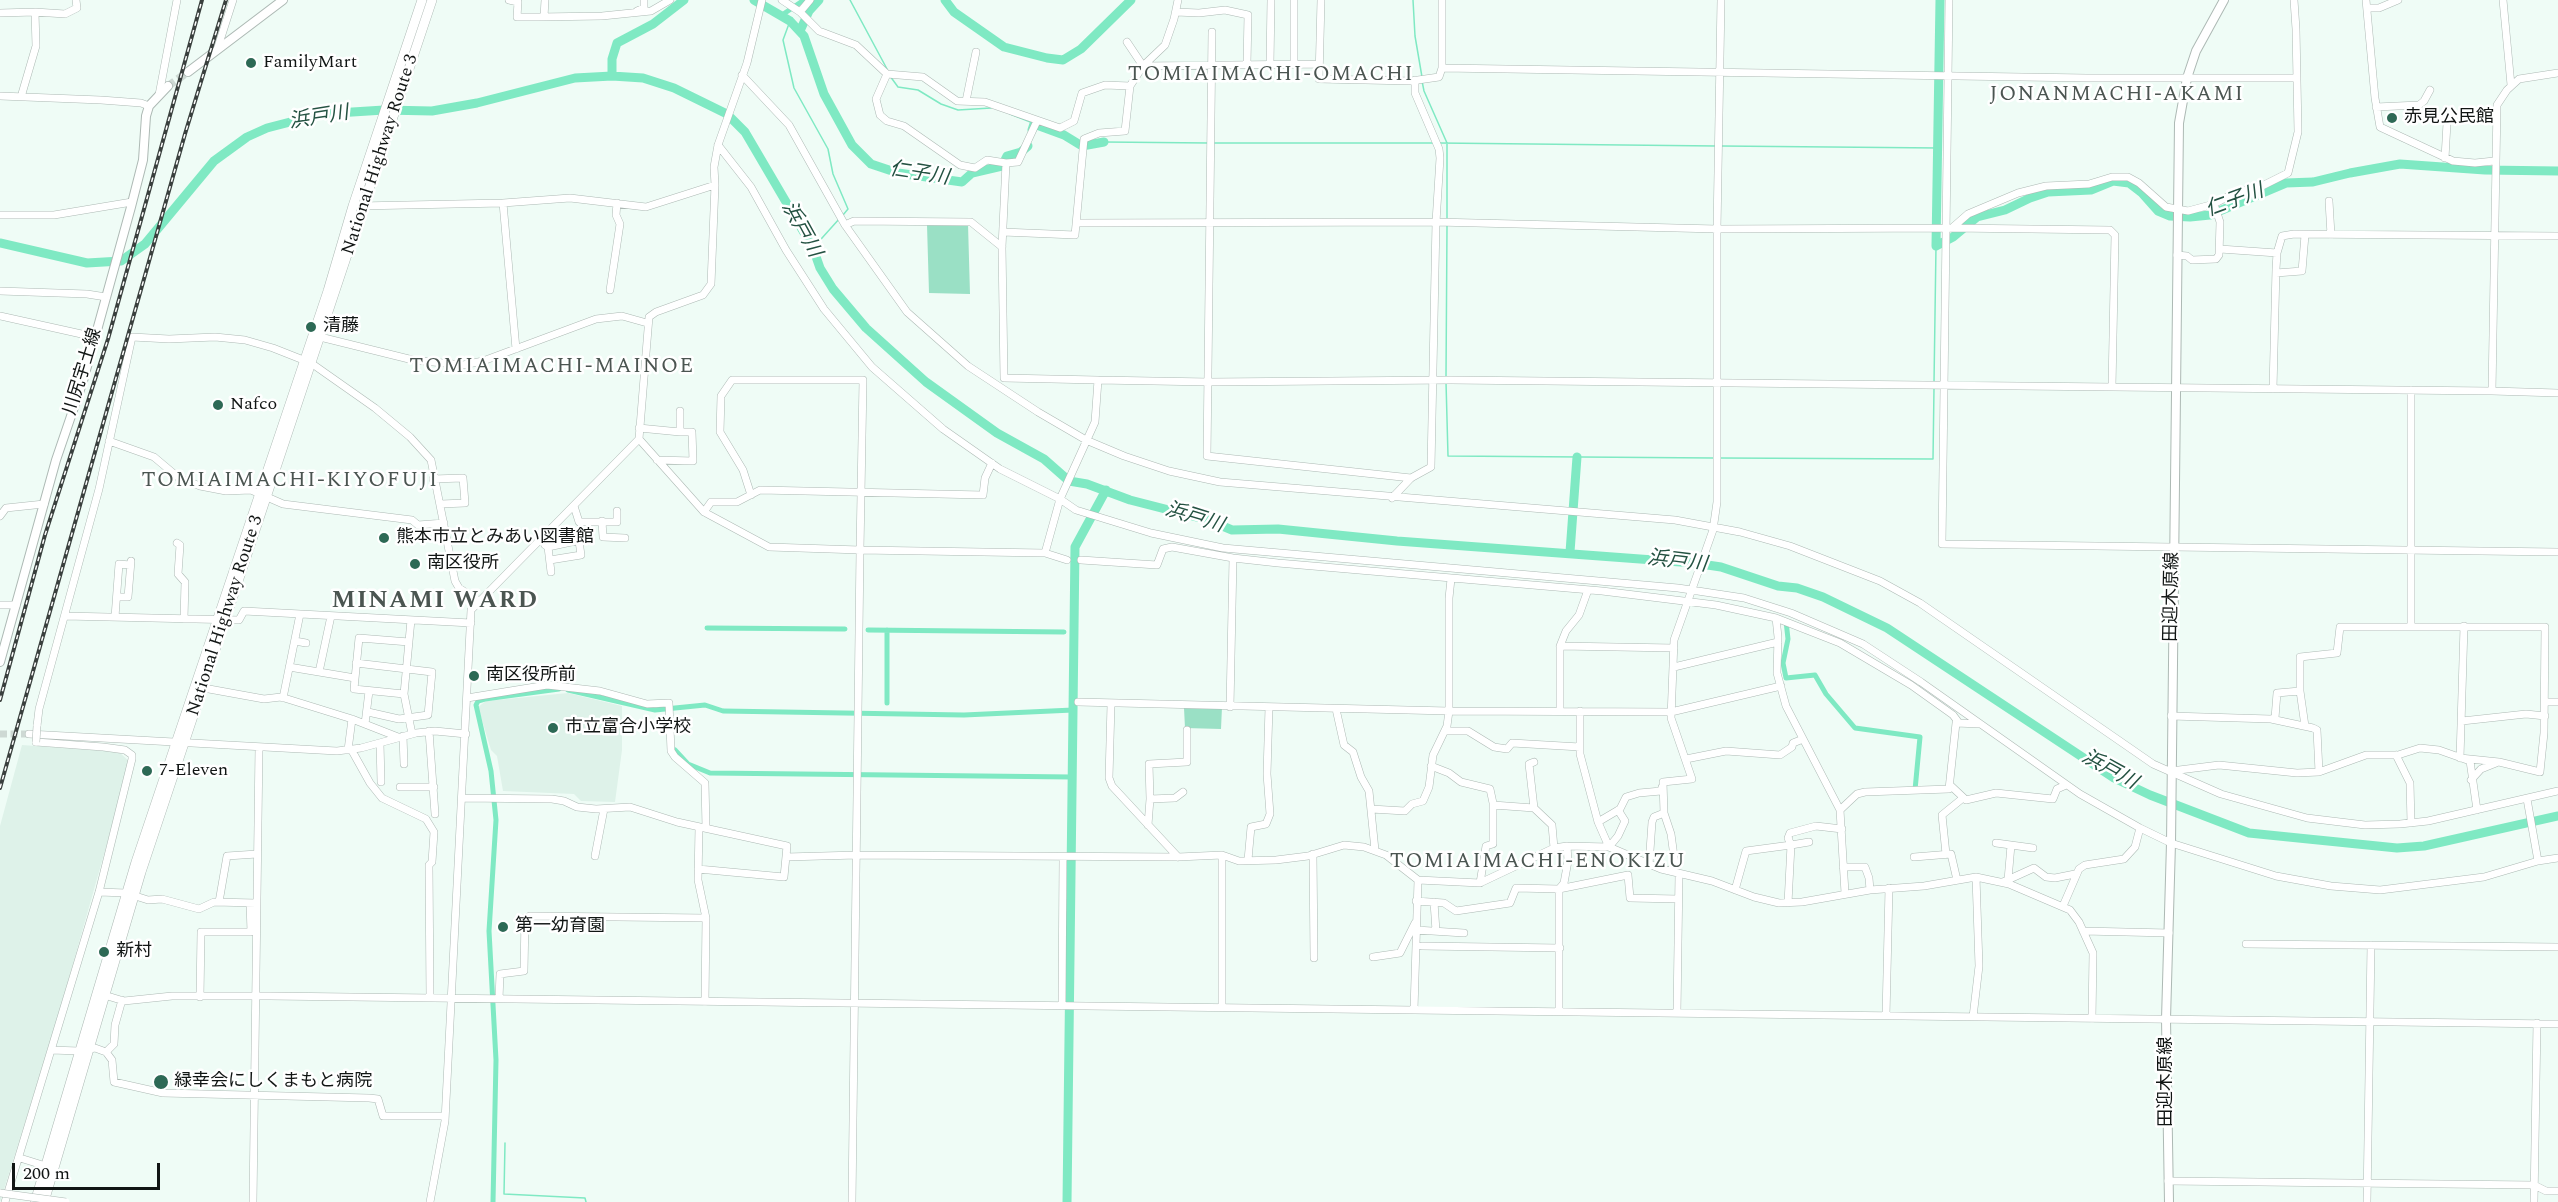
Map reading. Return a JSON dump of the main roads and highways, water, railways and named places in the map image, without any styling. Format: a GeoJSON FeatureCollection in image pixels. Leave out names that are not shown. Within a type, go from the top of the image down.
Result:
{"type":"FeatureCollection","features":[{"type":"Feature","properties":{"kind":"highway","name":"National Highway Route 3"},"geometry":{"type":"LineString","coordinates":[[308,361],[320,337],[381,159],[422,0]]}},
{"type":"Feature","properties":{"kind":"highway","name":"National Highway Route 3"},"geometry":{"type":"LineString","coordinates":[[44,1202],[50,1167],[130,894],[262,493],[308,361],[353,206],[369,159],[432,0]]}},
{"type":"Feature","properties":{"kind":"highway","name":"National Highway Route 3"},"geometry":{"type":"LineString","coordinates":[[83,1050],[104,995],[130,894]]}},
{"type":"Feature","properties":{"kind":"highway","name":"National Highway Route 3"},"geometry":{"type":"LineString","coordinates":[[35,1202],[50,1167]]}},
{"type":"Feature","properties":{"kind":"main road"},"geometry":{"type":"LineString","coordinates":[[188,72],[283,0]]}},
{"type":"Feature","properties":{"kind":"main road","name":"田迎木原線"},"geometry":{"type":"LineString","coordinates":[[2169,1202],[2166,1019],[2171,842],[2179,123],[2187,78],[2201,41],[2224,0]]}},
{"type":"Feature","properties":{"kind":"main road","name":"川尻宇土線"},"geometry":{"type":"LineString","coordinates":[[0,662],[132,204],[143,160],[146,116],[149,106],[168,86]]}},
{"type":"Feature","properties":{"kind":"waterway","name":"仁子川"},"geometry":{"type":"LineString","coordinates":[[612,76],[612,59],[617,43],[653,24],[684,0]]}},
{"type":"Feature","properties":{"kind":"waterway","name":"仁子川"},"geometry":{"type":"LineString","coordinates":[[754,0],[790,21],[804,36],[824,94],[852,145],[871,164],[898,173],[962,182],[972,173],[1002,166],[1007,156],[1021,152],[1028,146]]}},
{"type":"Feature","properties":{"kind":"waterway"},"geometry":{"type":"LineString","coordinates":[[782,15],[804,0]]}},
{"type":"Feature","properties":{"kind":"waterway"},"geometry":{"type":"LineString","coordinates":[[800,31],[809,11],[819,0]]}},
{"type":"Feature","properties":{"kind":"waterway"},"geometry":{"type":"LineString","coordinates":[[850,0],[887,69]]}},
{"type":"Feature","properties":{"kind":"waterway"},"geometry":{"type":"LineString","coordinates":[[945,0],[954,12],[1004,47],[1063,60],[1081,49],[1131,0]]}},
{"type":"Feature","properties":{"kind":"waterway"},"geometry":{"type":"LineString","coordinates":[[1413,0],[1415,36],[1422,77]]}},
{"type":"Feature","properties":{"kind":"waterway","name":"仁子川"},"geometry":{"type":"LineString","coordinates":[[1940,0],[1936,246],[1953,237],[1977,217],[2005,210],[2048,192],[2091,190],[2113,181],[2129,183],[2142,193],[2158,211],[2170,216],[2190,217],[2210,215],[2286,183],[2313,182],[2400,164],[2485,170],[2558,171]]}},
{"type":"Feature","properties":{"kind":"waterway"},"geometry":{"type":"LineString","coordinates":[[790,21],[783,40],[794,88],[828,149],[833,174],[848,209],[843,215]]}},
{"type":"Feature","properties":{"kind":"waterway","name":"浜戸川"},"geometry":{"type":"LineString","coordinates":[[0,243],[87,263],[121,261],[145,244],[214,161],[247,137],[267,128],[321,114],[384,110],[432,111],[477,103],[575,78],[612,76],[643,78],[674,88],[727,114],[745,132],[813,248],[820,268],[833,289],[866,328],[926,382],[997,433],[1044,459],[1069,481],[1087,484],[1130,500],[1208,520],[1232,530],[1278,529],[1397,541],[1694,563],[1721,567],[1778,586],[1797,588],[1823,597],[1887,628],[2114,778],[2150,795],[2249,833],[2397,848],[2424,846],[2558,816]]}},
{"type":"Feature","properties":{"kind":"waterway"},"geometry":{"type":"LineString","coordinates":[[890,76],[898,87],[918,90],[941,104],[958,110],[991,108]]}},
{"type":"Feature","properties":{"kind":"waterway"},"geometry":{"type":"LineString","coordinates":[[1422,81],[1424,91],[1447,143],[1447,218]]}},
{"type":"Feature","properties":{"kind":"waterway"},"geometry":{"type":"LineString","coordinates":[[1010,114],[1033,123]]}},
{"type":"Feature","properties":{"kind":"waterway","name":"仁子川"},"geometry":{"type":"LineString","coordinates":[[1032,130],[1034,124],[1064,135],[1082,146],[1104,142]]}},
{"type":"Feature","properties":{"kind":"waterway"},"geometry":{"type":"LineString","coordinates":[[1104,142],[1209,143]]}},
{"type":"Feature","properties":{"kind":"waterway"},"geometry":{"type":"LineString","coordinates":[[1214,143],[1434,143]]}},
{"type":"Feature","properties":{"kind":"waterway"},"geometry":{"type":"LineString","coordinates":[[1439,143],[1716,146]]}},
{"type":"Feature","properties":{"kind":"waterway"},"geometry":{"type":"LineString","coordinates":[[1721,146],[1939,148]]}},
{"type":"Feature","properties":{"kind":"waterway"},"geometry":{"type":"LineString","coordinates":[[813,248],[840,218]]}},
{"type":"Feature","properties":{"kind":"waterway"},"geometry":{"type":"LineString","coordinates":[[1446,377],[1447,226]]}},
{"type":"Feature","properties":{"kind":"waterway"},"geometry":{"type":"LineString","coordinates":[[1934,383],[1936,246]]}},
{"type":"Feature","properties":{"kind":"waterway"},"geometry":{"type":"LineString","coordinates":[[1446,382],[1448,456],[1714,458]]}},
{"type":"Feature","properties":{"kind":"waterway"},"geometry":{"type":"LineString","coordinates":[[1719,458],[1933,459],[1934,388]]}},
{"type":"Feature","properties":{"kind":"waterway"},"geometry":{"type":"LineString","coordinates":[[1570,552],[1577,457]]}},
{"type":"Feature","properties":{"kind":"waterway"},"geometry":{"type":"LineString","coordinates":[[1067,1202],[1075,547],[1106,490]]}},
{"type":"Feature","properties":{"kind":"waterway"},"geometry":{"type":"LineString","coordinates":[[1786,621],[1788,639],[1783,663],[1786,678],[1815,675],[1826,694],[1855,728],[1920,737],[1915,790]]}},
{"type":"Feature","properties":{"kind":"waterway"},"geometry":{"type":"LineString","coordinates":[[707,628],[845,629]]}},
{"type":"Feature","properties":{"kind":"waterway"},"geometry":{"type":"LineString","coordinates":[[868,630],[1064,632]]}},
{"type":"Feature","properties":{"kind":"waterway"},"geometry":{"type":"LineString","coordinates":[[887,630],[887,703]]}},
{"type":"Feature","properties":{"kind":"waterway"},"geometry":{"type":"LineString","coordinates":[[493,1202],[496,1060],[489,931],[496,820],[491,771],[476,705],[478,701],[485,699],[559,689]]}},
{"type":"Feature","properties":{"kind":"waterway"},"geometry":{"type":"LineString","coordinates":[[568,690],[655,710],[705,705],[723,711],[964,715],[1073,710]]}},
{"type":"Feature","properties":{"kind":"waterway"},"geometry":{"type":"LineString","coordinates":[[675,750],[688,764],[710,773],[1072,777]]}},
{"type":"Feature","properties":{"kind":"waterway"},"geometry":{"type":"LineString","coordinates":[[505,1143],[504,1194],[585,1198],[586,1202]]}},
{"type":"Feature","properties":{"kind":"tunnel"},"geometry":{"type":"LineString","coordinates":[[168,86],[188,72]]}},
{"type":"Feature","properties":{"kind":"tunnel"},"geometry":{"type":"LineString","coordinates":[[0,734],[29,734]]}},
{"type":"Feature","properties":{"kind":"railway"},"geometry":{"type":"LineString","coordinates":[[0,700],[45,535],[108,339],[202,0]]}},
{"type":"Feature","properties":{"kind":"railway"},"geometry":{"type":"LineString","coordinates":[[0,788],[185,134],[226,0]]}},
{"type":"Feature","properties":{"kind":"place","name":"FamilyMart"},"geometry":{"type":"Point","coordinates":[251,63]}},
{"type":"Feature","properties":{"kind":"place","name":"赤見公民館"},"geometry":{"type":"Point","coordinates":[2392,118]}},
{"type":"Feature","properties":{"kind":"place","name":"清藤"},"geometry":{"type":"Point","coordinates":[311,327]}},
{"type":"Feature","properties":{"kind":"place","name":"Nafco"},"geometry":{"type":"Point","coordinates":[218,405]}},
{"type":"Feature","properties":{"kind":"place","name":"熊本市立とみあい図書館"},"geometry":{"type":"Point","coordinates":[384,538]}},
{"type":"Feature","properties":{"kind":"place","name":"南区役所"},"geometry":{"type":"Point","coordinates":[415,564]}},
{"type":"Feature","properties":{"kind":"place","name":"南区役所前"},"geometry":{"type":"Point","coordinates":[474,676]}},
{"type":"Feature","properties":{"kind":"place","name":"市立富合小学校"},"geometry":{"type":"Point","coordinates":[553,728]}},
{"type":"Feature","properties":{"kind":"place","name":"7-Eleven"},"geometry":{"type":"Point","coordinates":[147,771]}},
{"type":"Feature","properties":{"kind":"place","name":"第一幼育園"},"geometry":{"type":"Point","coordinates":[503,927]}},
{"type":"Feature","properties":{"kind":"place","name":"新村"},"geometry":{"type":"Point","coordinates":[104,952]}},
{"type":"Feature","properties":{"kind":"place","name":"緑幸会にしくまもと病院"},"geometry":{"type":"Point","coordinates":[161,1082]}},
{"type":"Feature","properties":{"kind":"district","name":"TOMIAIMACHI-OMACHI"},"geometry":{"type":"Point","coordinates":[1271,76]}},
{"type":"Feature","properties":{"kind":"district","name":"JONANMACHI-AKAMI"},"geometry":{"type":"Point","coordinates":[2117,96]}},
{"type":"Feature","properties":{"kind":"district","name":"TOMIAIMACHI-MAINOE"},"geometry":{"type":"Point","coordinates":[552,368]}},
{"type":"Feature","properties":{"kind":"district","name":"TOMIAIMACHI-KIYOFUJI"},"geometry":{"type":"Point","coordinates":[290,482]}},
{"type":"Feature","properties":{"kind":"district","name":"MINAMI WARD"},"geometry":{"type":"Point","coordinates":[435,602]}},
{"type":"Feature","properties":{"kind":"district","name":"TOMIAIMACHI-ENOKIZU"},"geometry":{"type":"Point","coordinates":[1538,863]}}]}
